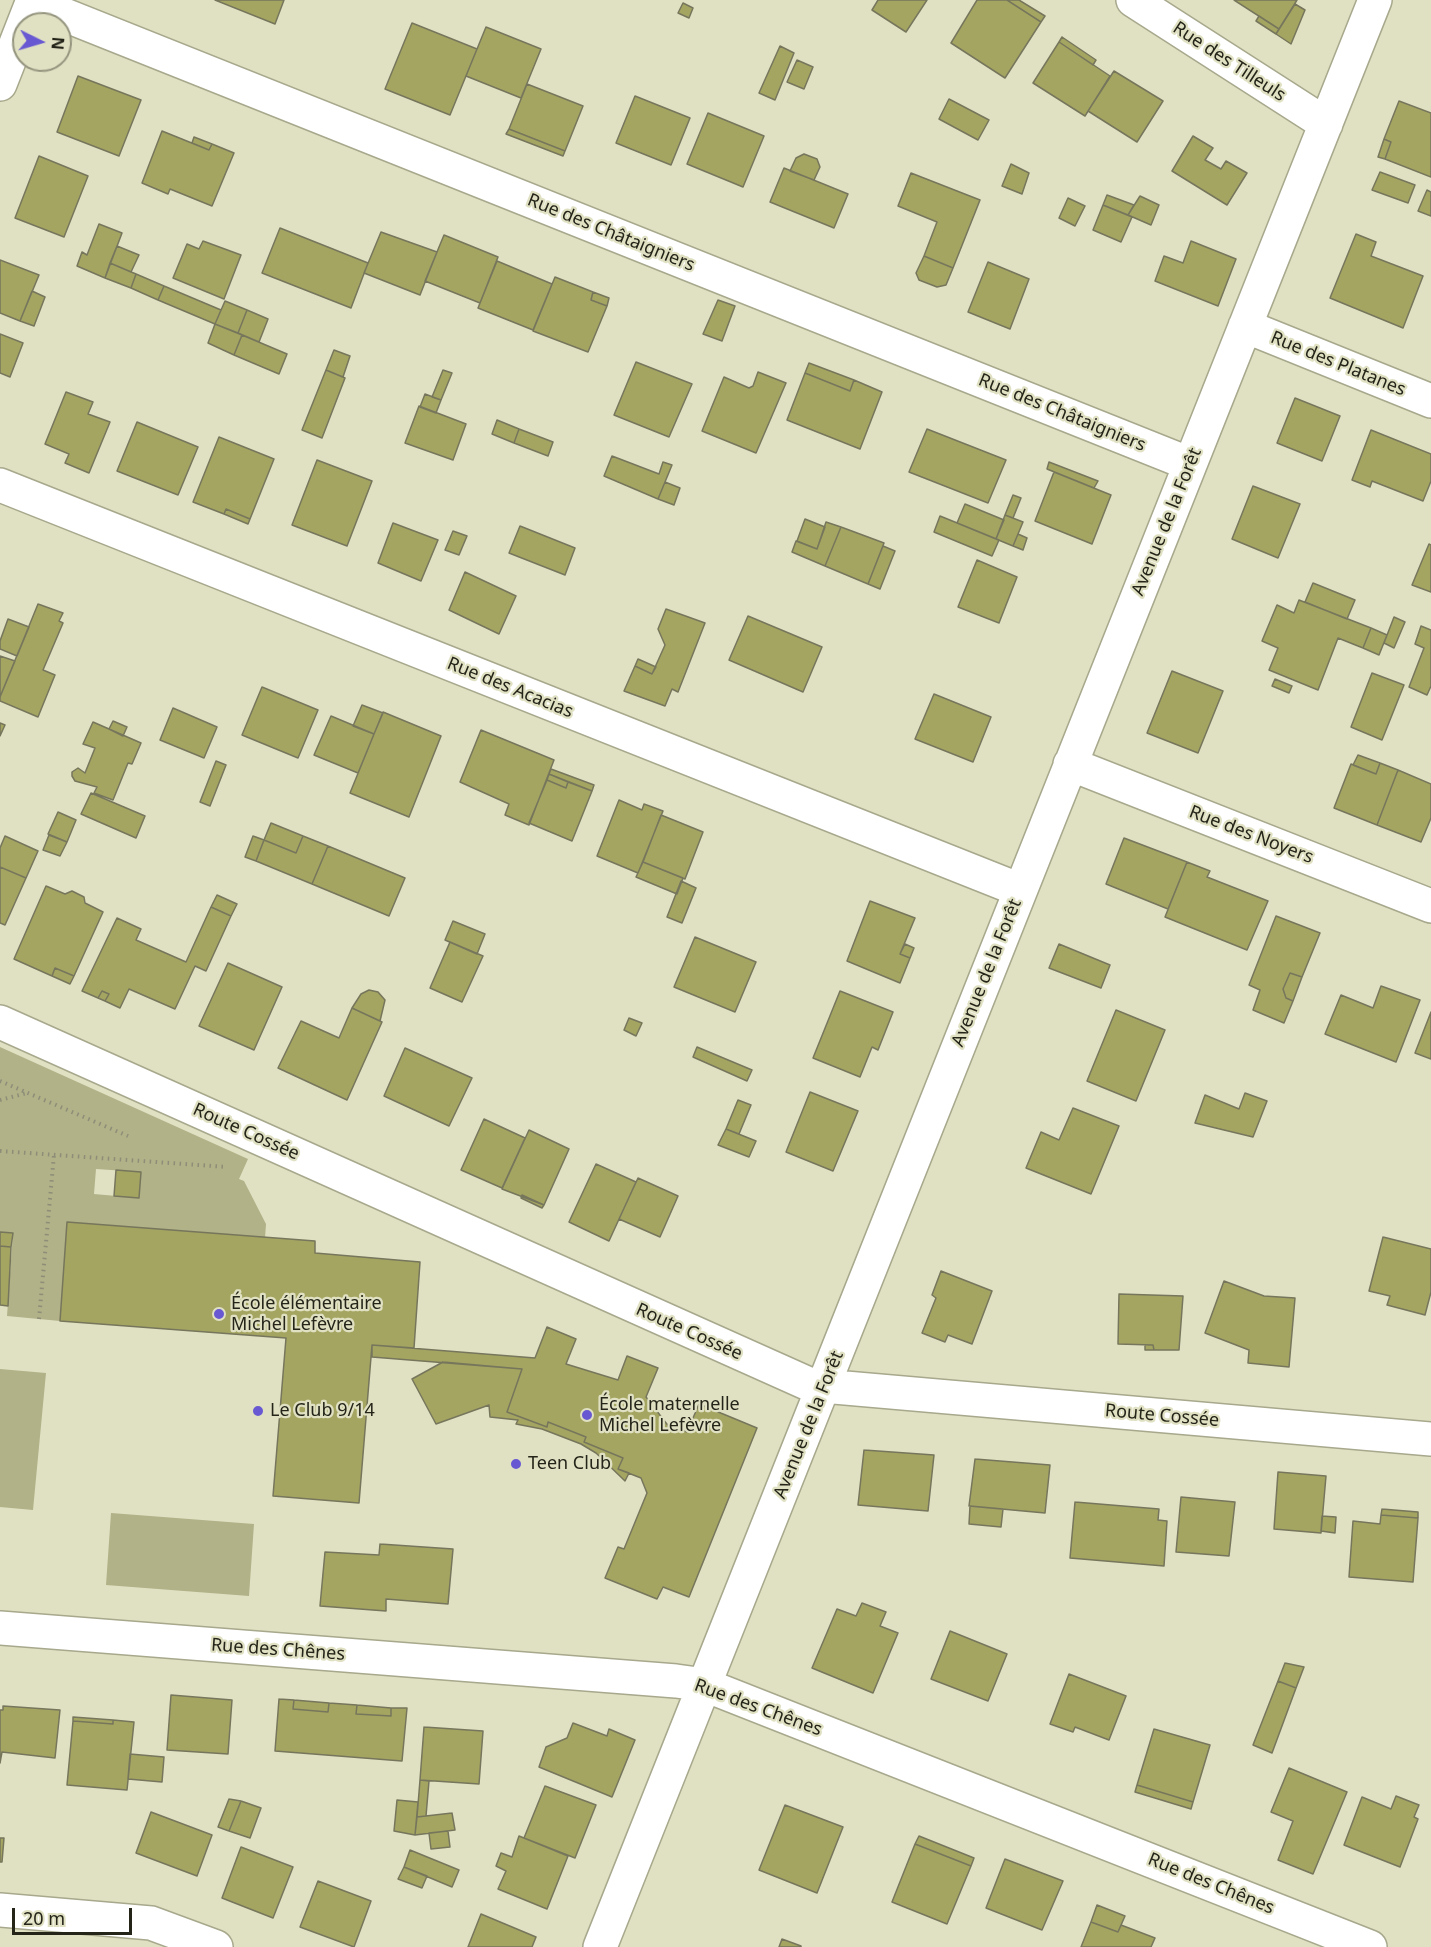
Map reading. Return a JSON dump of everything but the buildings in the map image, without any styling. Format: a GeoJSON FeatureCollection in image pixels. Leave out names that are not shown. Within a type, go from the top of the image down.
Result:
{"type":"FeatureCollection","features":[{"type":"Feature","properties":{"kind":"street","name":"Rue des Tilleuls"},"geometry":{"type":"LineString","coordinates":[[1133,0],[1326,124]]}},
{"type":"Feature","properties":{"kind":"street","name":"Avenue de la Forêt"},"geometry":{"type":"LineString","coordinates":[[600,1947],[1375,0]]}},
{"type":"Feature","properties":{"kind":"street"},"geometry":{"type":"LineString","coordinates":[[0,84],[8,37],[33,1]]}},
{"type":"Feature","properties":{"kind":"street","name":"Rue des Châtaigniers"},"geometry":{"type":"LineString","coordinates":[[33,1],[1190,464]]}},
{"type":"Feature","properties":{"kind":"street","name":"Rue des Platanes"},"geometry":{"type":"LineString","coordinates":[[1245,326],[1431,401]]}},
{"type":"Feature","properties":{"kind":"street","name":"Rue des Acacias"},"geometry":{"type":"LineString","coordinates":[[0,485],[1020,890]]}},
{"type":"Feature","properties":{"kind":"street","name":"Rue des Noyers"},"geometry":{"type":"LineString","coordinates":[[1070,764],[1431,906]]}},
{"type":"Feature","properties":{"kind":"street","name":"Route Cossée"},"geometry":{"type":"LineString","coordinates":[[0,1022],[778,1372],[812,1385],[1431,1439]]}},
{"type":"Feature","properties":{"kind":"street","name":"Rue des Chênes"},"geometry":{"type":"LineString","coordinates":[[0,1628],[705,1685],[1370,1947]]}},
{"type":"Feature","properties":{"kind":"street"},"geometry":{"type":"LineString","coordinates":[[0,1910],[151,1923],[216,1947]]}},
{"type":"Feature","properties":{"kind":"path"},"geometry":{"type":"LineString","coordinates":[[0,1081],[128,1136]]}},
{"type":"Feature","properties":{"kind":"path"},"geometry":{"type":"LineString","coordinates":[[0,1100],[27,1093]]}},
{"type":"Feature","properties":{"kind":"path"},"geometry":{"type":"LineString","coordinates":[[0,1151],[237,1167]]}},
{"type":"Feature","properties":{"kind":"path"},"geometry":{"type":"LineString","coordinates":[[39,1319],[54,1155]]}},
{"type":"Feature","properties":{"kind":"green space"},"geometry":{"type":"Polygon","coordinates":[[[0,1047],[248,1159],[239,1179],[244,1181],[266,1224],[265,1238],[68,1223],[60,1321],[7,1316],[13,1233],[0,1232],[0,1047]],[[96,1169],[94,1194],[139,1198],[141,1172],[96,1169]]]}},
{"type":"Feature","properties":{"kind":"green space"},"geometry":{"type":"Polygon","coordinates":[[[0,1369],[46,1373],[33,1510],[0,1507],[0,1369]]]}},
{"type":"Feature","properties":{"kind":"green space"},"geometry":{"type":"Polygon","coordinates":[[[111,1513],[254,1524],[249,1596],[106,1585],[111,1513]]]}},
{"type":"Feature","properties":{"kind":"place","name":"École élémentaire Michel Lefèvre"},"geometry":{"type":"Point","coordinates":[219,1314]}},
{"type":"Feature","properties":{"kind":"place","name":"Le Club 9/14"},"geometry":{"type":"Point","coordinates":[258,1411]}},
{"type":"Feature","properties":{"kind":"place","name":"École maternelle Michel Lefèvre"},"geometry":{"type":"Point","coordinates":[587,1415]}},
{"type":"Feature","properties":{"kind":"place","name":"Teen Club"},"geometry":{"type":"Point","coordinates":[516,1464]}}]}
